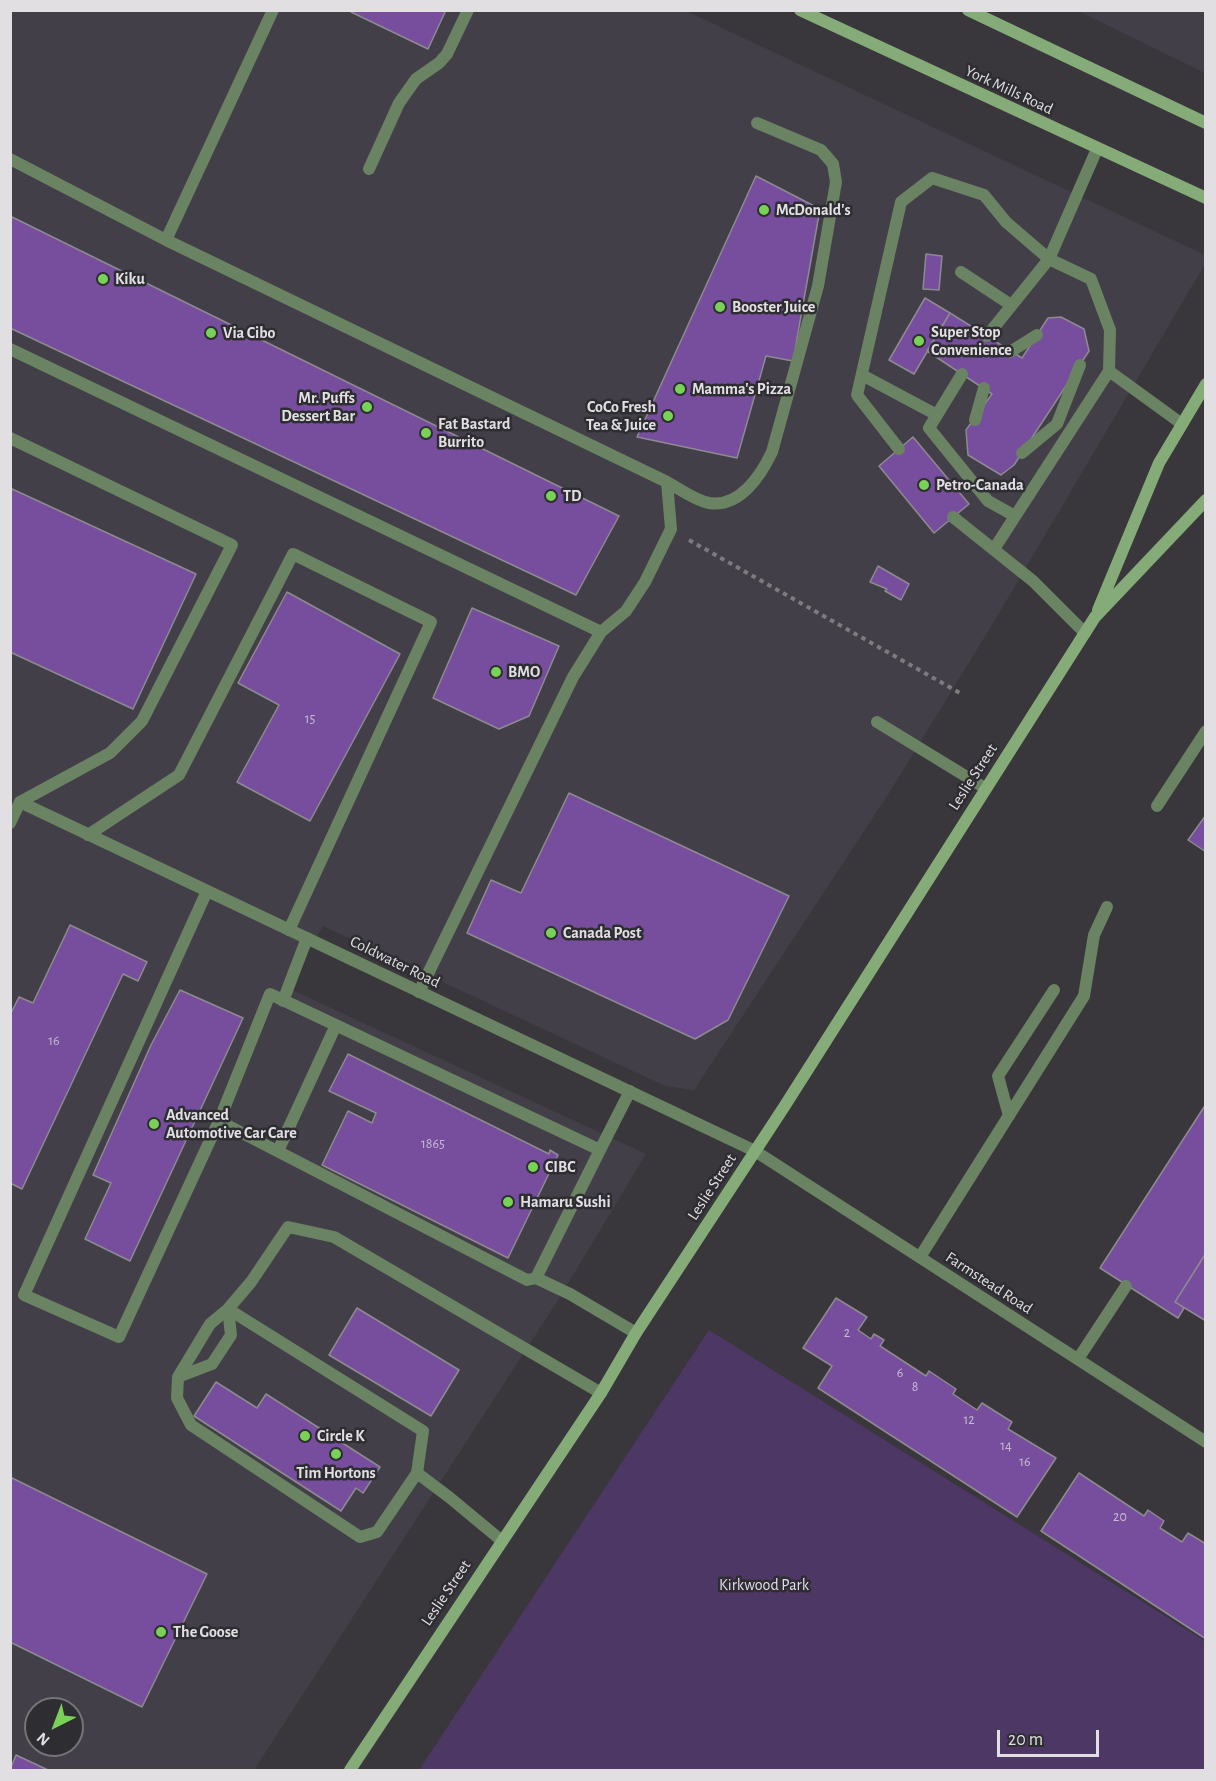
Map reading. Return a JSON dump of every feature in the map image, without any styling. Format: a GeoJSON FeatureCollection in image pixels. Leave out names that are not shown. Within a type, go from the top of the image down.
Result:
{"type":"FeatureCollection","features":[{"type":"Feature","properties":{"kind":"main road","name":"York Mills Road"},"geometry":{"type":"LineString","coordinates":[[800,10],[1206,198]]}},
{"type":"Feature","properties":{"kind":"main road"},"geometry":{"type":"LineString","coordinates":[[968,10],[1206,123]]}},
{"type":"Feature","properties":{"kind":"main road","name":"Leslie Street"},"geometry":{"type":"LineString","coordinates":[[350,1770],[601,1393],[636,1333],[755,1151],[1095,617],[1159,463],[1206,384]]}},
{"type":"Feature","properties":{"kind":"main road","name":"Leslie Street"},"geometry":{"type":"LineString","coordinates":[[1095,617],[1206,500]]}},
{"type":"Feature","properties":{"kind":"street"},"geometry":{"type":"LineString","coordinates":[[166,240],[273,10]]}},
{"type":"Feature","properties":{"kind":"street"},"geometry":{"type":"LineString","coordinates":[[369,169],[399,104],[416,79],[439,63],[447,54],[468,10]]}},
{"type":"Feature","properties":{"kind":"street"},"geometry":{"type":"LineString","coordinates":[[10,159],[166,240],[698,499],[712,503],[730,500],[747,489],[762,473],[772,452],[818,286],[836,182],[833,164],[821,150],[757,123]]}},
{"type":"Feature","properties":{"kind":"street"},"geometry":{"type":"LineString","coordinates":[[987,336],[1049,259],[1097,149]]}},
{"type":"Feature","properties":{"kind":"street"},"geometry":{"type":"LineString","coordinates":[[899,449],[858,395],[901,202],[932,178],[984,195],[1006,222],[1049,259],[1091,279],[1110,330],[1108,371],[994,549]]}},
{"type":"Feature","properties":{"kind":"street"},"geometry":{"type":"LineString","coordinates":[[961,272],[1011,305]]}},
{"type":"Feature","properties":{"kind":"street"},"geometry":{"type":"LineString","coordinates":[[1010,352],[1037,335]]}},
{"type":"Feature","properties":{"kind":"street"},"geometry":{"type":"LineString","coordinates":[[10,349],[601,632]]}},
{"type":"Feature","properties":{"kind":"street"},"geometry":{"type":"LineString","coordinates":[[1022,453],[1057,424],[1080,365]]}},
{"type":"Feature","properties":{"kind":"street"},"geometry":{"type":"LineString","coordinates":[[1108,371],[1182,424]]}},
{"type":"Feature","properties":{"kind":"street"},"geometry":{"type":"LineString","coordinates":[[962,374],[929,428],[988,501],[1015,516]]}},
{"type":"Feature","properties":{"kind":"street"},"geometry":{"type":"LineString","coordinates":[[862,375],[937,416]]}},
{"type":"Feature","properties":{"kind":"street"},"geometry":{"type":"LineString","coordinates":[[975,420],[984,388]]}},
{"type":"Feature","properties":{"kind":"street"},"geometry":{"type":"LineString","coordinates":[[1057,424],[1063,392]]}},
{"type":"Feature","properties":{"kind":"street"},"geometry":{"type":"LineString","coordinates":[[1042,423],[1057,424],[1068,433]]}},
{"type":"Feature","properties":{"kind":"street"},"geometry":{"type":"LineString","coordinates":[[10,438],[232,545],[142,721],[110,753],[15,799],[10,823]]}},
{"type":"Feature","properties":{"kind":"street"},"geometry":{"type":"LineString","coordinates":[[419,992],[555,711],[601,632],[626,611],[645,582],[671,529],[667,482]]}},
{"type":"Feature","properties":{"kind":"street"},"geometry":{"type":"LineString","coordinates":[[954,517],[1033,581],[1085,633]]}},
{"type":"Feature","properties":{"kind":"street"},"geometry":{"type":"LineString","coordinates":[[88,835],[179,776],[293,554],[431,622],[289,930]]}},
{"type":"Feature","properties":{"kind":"street"},"geometry":{"type":"LineString","coordinates":[[877,722],[985,788]]}},
{"type":"Feature","properties":{"kind":"street"},"geometry":{"type":"LineString","coordinates":[[1157,806],[1206,731]]}},
{"type":"Feature","properties":{"kind":"street","name":"Coldwater Road"},"geometry":{"type":"LineString","coordinates":[[15,799],[755,1151]]}},
{"type":"Feature","properties":{"kind":"street"},"geometry":{"type":"LineString","coordinates":[[207,891],[24,1295],[119,1337],[219,1121],[270,994],[600,1150]]}},
{"type":"Feature","properties":{"kind":"street"},"geometry":{"type":"LineString","coordinates":[[920,1257],[1084,996],[1094,935],[1107,907]]}},
{"type":"Feature","properties":{"kind":"street"},"geometry":{"type":"LineString","coordinates":[[284,1001],[307,938]]}},
{"type":"Feature","properties":{"kind":"street"},"geometry":{"type":"LineString","coordinates":[[1008,1116],[998,1076],[1054,990]]}},
{"type":"Feature","properties":{"kind":"street"},"geometry":{"type":"LineString","coordinates":[[278,1151],[336,1025]]}},
{"type":"Feature","properties":{"kind":"street"},"geometry":{"type":"LineString","coordinates":[[536,1278],[630,1091]]}},
{"type":"Feature","properties":{"kind":"street"},"geometry":{"type":"LineString","coordinates":[[219,1121],[527,1280],[536,1278],[570,1293],[636,1333]]}},
{"type":"Feature","properties":{"kind":"street","name":"Farmstead Road"},"geometry":{"type":"LineString","coordinates":[[755,1151],[1206,1442]]}},
{"type":"Feature","properties":{"kind":"street"},"geometry":{"type":"LineString","coordinates":[[228,1309],[423,1431],[417,1473],[377,1532],[360,1537],[191,1425],[177,1398],[178,1377],[210,1324],[228,1309],[251,1282],[288,1227],[334,1238],[601,1393]]}},
{"type":"Feature","properties":{"kind":"street"},"geometry":{"type":"LineString","coordinates":[[1078,1359],[1126,1286]]}},
{"type":"Feature","properties":{"kind":"street"},"geometry":{"type":"LineString","coordinates":[[178,1377],[212,1364],[231,1335],[228,1309]]}},
{"type":"Feature","properties":{"kind":"street"},"geometry":{"type":"LineString","coordinates":[[417,1473],[502,1541]]}},
{"type":"Feature","properties":{"kind":"path"},"geometry":{"type":"LineString","coordinates":[[671,529],[960,693]]}},
{"type":"Feature","properties":{"kind":"shaded area"},"geometry":{"type":"Polygon","coordinates":[[[11,11],[686,11],[1205,255],[1205,264],[995,620],[889,793],[694,1090],[665,1086],[323,926],[288,988],[646,1154],[558,1300],[254,1770],[11,1770],[11,11]]]}},
{"type":"Feature","properties":{"kind":"shaded area"},"geometry":{"type":"Polygon","coordinates":[[[1078,11],[1205,11],[1205,73],[1078,11]]]}},
{"type":"Feature","properties":{"kind":"green space","name":"Kirkwood Park"},"geometry":{"type":"Polygon","coordinates":[[[709,1330],[1205,1641],[1205,1770],[419,1770],[709,1330]]]}},
{"type":"Feature","properties":{"kind":"building"},"geometry":{"type":"Polygon","coordinates":[[[352,10],[446,10],[428,49],[351,12],[352,10]]]}},
{"type":"Feature","properties":{"kind":"building"},"geometry":{"type":"Polygon","coordinates":[[[756,176],[820,209],[793,361],[766,356],[737,458],[637,437],[756,176]]]}},
{"type":"Feature","properties":{"kind":"building"},"geometry":{"type":"Polygon","coordinates":[[[10,216],[619,516],[576,595],[10,328],[10,216]]]}},
{"type":"Feature","properties":{"kind":"building"},"geometry":{"type":"Polygon","coordinates":[[[926,254],[942,256],[939,290],[923,289],[926,254]]]}},
{"type":"Feature","properties":{"kind":"building"},"geometry":{"type":"Polygon","coordinates":[[[925,298],[950,313],[914,374],[889,360],[925,298]]]}},
{"type":"Feature","properties":{"kind":"building"},"geometry":{"type":"Polygon","coordinates":[[[950,313],[1022,358],[1048,318],[1061,317],[1084,329],[1089,351],[1014,465],[1001,475],[968,455],[966,430],[992,394],[927,351],[950,313]]]}},
{"type":"Feature","properties":{"kind":"building","name":"Petro-Canada"},"geometry":{"type":"Polygon","coordinates":[[[913,437],[969,504],[934,533],[879,466],[913,437]]]}},
{"type":"Feature","properties":{"kind":"building"},"geometry":{"type":"Polygon","coordinates":[[[10,488],[196,574],[133,709],[10,652],[10,488]]]}},
{"type":"Feature","properties":{"kind":"building"},"geometry":{"type":"Polygon","coordinates":[[[878,566],[909,584],[901,600],[885,591],[887,589],[870,582],[878,566]]]}},
{"type":"Feature","properties":{"kind":"building"},"geometry":{"type":"Polygon","coordinates":[[[287,592],[400,654],[310,821],[237,782],[279,705],[238,683],[287,592]]]}},
{"type":"Feature","properties":{"kind":"building","name":"BMO"},"geometry":{"type":"Polygon","coordinates":[[[472,608],[559,646],[529,716],[499,729],[433,698],[472,608]]]}},
{"type":"Feature","properties":{"kind":"building"},"geometry":{"type":"Polygon","coordinates":[[[569,793],[789,896],[728,1020],[695,1039],[467,933],[491,880],[521,893],[569,793]]]}},
{"type":"Feature","properties":{"kind":"building"},"geometry":{"type":"Polygon","coordinates":[[[1206,815],[1206,852],[1188,840],[1206,815]]]}},
{"type":"Feature","properties":{"kind":"building"},"geometry":{"type":"Polygon","coordinates":[[[70,925],[147,962],[138,981],[123,974],[22,1189],[10,1183],[10,1015],[19,997],[33,1003],[70,925]]]}},
{"type":"Feature","properties":{"kind":"building","name":"Advanced Automotive Car Care"},"geometry":{"type":"Polygon","coordinates":[[[180,990],[243,1018],[130,1261],[85,1239],[111,1183],[93,1175],[151,1045],[180,990]]]}},
{"type":"Feature","properties":{"kind":"building"},"geometry":{"type":"Polygon","coordinates":[[[348,1054],[549,1154],[550,1150],[558,1155],[508,1258],[322,1165],[348,1111],[372,1123],[376,1113],[329,1091],[348,1054]]]}},
{"type":"Feature","properties":{"kind":"building"},"geometry":{"type":"Polygon","coordinates":[[[1206,1104],[1206,1253],[1175,1302],[1184,1308],[1178,1318],[1100,1268],[1206,1104]]]}},
{"type":"Feature","properties":{"kind":"building"},"geometry":{"type":"Polygon","coordinates":[[[1206,1253],[1206,1321],[1175,1302],[1206,1253]]]}},
{"type":"Feature","properties":{"kind":"building"},"geometry":{"type":"Polygon","coordinates":[[[836,1298],[867,1317],[858,1330],[871,1339],[874,1334],[884,1340],[880,1346],[926,1376],[929,1371],[956,1389],[953,1394],[977,1410],[982,1403],[1012,1422],[1008,1429],[1056,1458],[1017,1517],[818,1388],[832,1366],[803,1348],[836,1298]]]}},
{"type":"Feature","properties":{"kind":"building"},"geometry":{"type":"Polygon","coordinates":[[[357,1308],[459,1370],[431,1416],[329,1355],[357,1308]]]}},
{"type":"Feature","properties":{"kind":"building"},"geometry":{"type":"Polygon","coordinates":[[[216,1382],[257,1408],[266,1394],[380,1467],[363,1493],[356,1488],[341,1511],[194,1416],[216,1382]]]}},
{"type":"Feature","properties":{"kind":"building"},"geometry":{"type":"Polygon","coordinates":[[[1079,1473],[1144,1516],[1148,1510],[1164,1521],[1160,1528],[1182,1542],[1188,1533],[1206,1544],[1206,1639],[1041,1531],[1079,1473]]]}},
{"type":"Feature","properties":{"kind":"building"},"geometry":{"type":"Polygon","coordinates":[[[10,1477],[207,1574],[142,1707],[10,1642],[10,1477]]]}},
{"type":"Feature","properties":{"kind":"building"},"geometry":{"type":"Polygon","coordinates":[[[16,1755],[48,1770],[10,1770],[16,1755]]]}},
{"type":"Feature","properties":{"kind":"place","name":"McDonald's"},"geometry":{"type":"Point","coordinates":[764,210]}},
{"type":"Feature","properties":{"kind":"place","name":"Kiku"},"geometry":{"type":"Point","coordinates":[103,279]}},
{"type":"Feature","properties":{"kind":"place","name":"Booster Juice"},"geometry":{"type":"Point","coordinates":[720,307]}},
{"type":"Feature","properties":{"kind":"place","name":"Via Cibo"},"geometry":{"type":"Point","coordinates":[211,333]}},
{"type":"Feature","properties":{"kind":"place","name":"Super Stop Convenience"},"geometry":{"type":"Point","coordinates":[919,341]}},
{"type":"Feature","properties":{"kind":"place","name":"Mamma's Pizza"},"geometry":{"type":"Point","coordinates":[680,389]}},
{"type":"Feature","properties":{"kind":"place","name":"Mr. Puffs Dessert Bar"},"geometry":{"type":"Point","coordinates":[367,407]}},
{"type":"Feature","properties":{"kind":"place","name":"CoCo Fresh Tea & Juice"},"geometry":{"type":"Point","coordinates":[668,416]}},
{"type":"Feature","properties":{"kind":"place","name":"Fat Bastard Burrito"},"geometry":{"type":"Point","coordinates":[426,433]}},
{"type":"Feature","properties":{"kind":"place","name":"Petro-Canada"},"geometry":{"type":"Point","coordinates":[924,485]}},
{"type":"Feature","properties":{"kind":"place","name":"TD"},"geometry":{"type":"Point","coordinates":[551,496]}},
{"type":"Feature","properties":{"kind":"place","name":"BMO"},"geometry":{"type":"Point","coordinates":[496,672]}},
{"type":"Feature","properties":{"kind":"place","name":"Canada Post"},"geometry":{"type":"Point","coordinates":[551,933]}},
{"type":"Feature","properties":{"kind":"place","name":"Advanced Automotive Car Care"},"geometry":{"type":"Point","coordinates":[154,1124]}},
{"type":"Feature","properties":{"kind":"place","name":"CIBC"},"geometry":{"type":"Point","coordinates":[533,1167]}},
{"type":"Feature","properties":{"kind":"place","name":"Hamaru Sushi"},"geometry":{"type":"Point","coordinates":[508,1202]}},
{"type":"Feature","properties":{"kind":"place","name":"Circle K"},"geometry":{"type":"Point","coordinates":[305,1436]}},
{"type":"Feature","properties":{"kind":"place","name":"Tim Hortons"},"geometry":{"type":"Point","coordinates":[336,1454]}},
{"type":"Feature","properties":{"kind":"place","name":"The Goose"},"geometry":{"type":"Point","coordinates":[161,1632]}}]}
